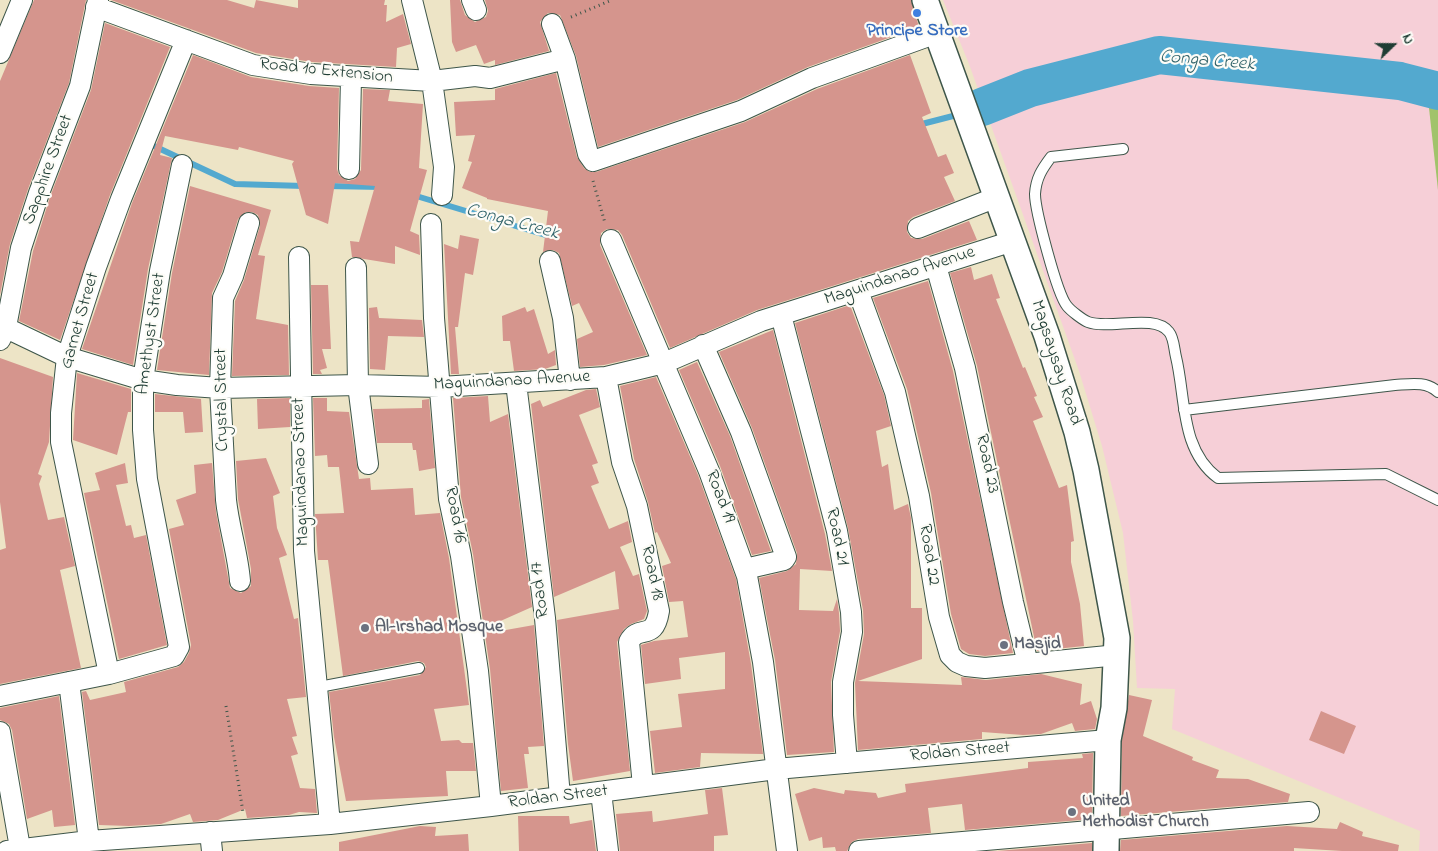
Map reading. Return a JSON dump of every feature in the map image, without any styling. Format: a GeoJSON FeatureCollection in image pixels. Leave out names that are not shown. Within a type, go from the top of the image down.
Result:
{"type":"FeatureCollection","features":[{"type":"Feature","properties":{"kind":"street"},"geometry":{"type":"LineString","coordinates":[[0,53],[22,0]]}},
{"type":"Feature","properties":{"kind":"street"},"geometry":{"type":"LineString","coordinates":[[412,0],[432,81],[444,167],[442,195]]}},
{"type":"Feature","properties":{"kind":"street","name":"Magsaysay Road"},"geometry":{"type":"LineString","coordinates":[[925,0],[1013,241],[1078,432],[1110,591],[1118,655],[1114,708],[1108,740],[1106,840]]}},
{"type":"Feature","properties":{"kind":"street","name":"Road 10 Extension"},"geometry":{"type":"LineString","coordinates":[[96,3],[252,65],[351,78],[432,81],[475,76],[490,78],[564,58]]}},
{"type":"Feature","properties":{"kind":"street","name":"Sapphire Street"},"geometry":{"type":"LineString","coordinates":[[2,331],[21,248],[39,193],[80,86],[96,3]]}},
{"type":"Feature","properties":{"kind":"street"},"geometry":{"type":"LineString","coordinates":[[552,24],[564,58],[588,154],[593,160],[741,110],[812,78],[937,33]]}},
{"type":"Feature","properties":{"kind":"street","name":"Garnet Street"},"geometry":{"type":"LineString","coordinates":[[109,674],[62,442],[61,414],[67,357],[96,267],[121,199],[186,40]]}},
{"type":"Feature","properties":{"kind":"street"},"geometry":{"type":"LineString","coordinates":[[349,169],[351,78]]}},
{"type":"Feature","properties":{"kind":"street","name":"Amethyst Street"},"geometry":{"type":"LineString","coordinates":[[109,674],[174,656],[178,652],[179,647],[147,479],[143,430],[143,380],[162,262],[182,165]]}},
{"type":"Feature","properties":{"kind":"street"},"geometry":{"type":"LineString","coordinates":[[918,228],[997,197]]}},
{"type":"Feature","properties":{"kind":"street","name":"Crystal Street"},"geometry":{"type":"LineString","coordinates":[[240,581],[236,543],[228,517],[226,500],[220,388],[222,298],[233,276],[249,223]]}},
{"type":"Feature","properties":{"kind":"street","name":"Road 16"},"geometry":{"type":"LineString","coordinates":[[431,224],[434,318],[450,499],[461,556],[478,670],[491,806]]}},
{"type":"Feature","properties":{"kind":"street","name":"Road 19"},"geometry":{"type":"LineString","coordinates":[[611,240],[710,470],[745,569],[760,643],[787,851]]}},
{"type":"Feature","properties":{"kind":"street","name":"Maguindanao Avenue"},"geometry":{"type":"LineString","coordinates":[[2,331],[67,357],[143,380],[220,388],[300,388],[358,385],[440,387],[606,377],[664,363],[703,345],[781,315],[1013,241]]}},
{"type":"Feature","properties":{"kind":"street","name":"Maguindanao Street"},"geometry":{"type":"LineString","coordinates":[[299,257],[304,551],[330,824]]}},
{"type":"Feature","properties":{"kind":"street"},"geometry":{"type":"LineString","coordinates":[[550,261],[563,318],[570,380]]}},
{"type":"Feature","properties":{"kind":"street","name":"Road 23"},"geometry":{"type":"LineString","coordinates":[[936,266],[965,368],[1013,602],[1028,664]]}},
{"type":"Feature","properties":{"kind":"street"},"geometry":{"type":"LineString","coordinates":[[356,268],[358,385],[368,464]]}},
{"type":"Feature","properties":{"kind":"street","name":"Road 22"},"geometry":{"type":"LineString","coordinates":[[858,291],[895,392],[919,496],[938,616],[950,655],[957,662],[966,666],[985,668],[1118,655]]}},
{"type":"Feature","properties":{"kind":"street","name":"Road 21"},"geometry":{"type":"LineString","coordinates":[[781,315],[836,532],[851,612],[852,632],[843,682],[846,763]]}},
{"type":"Feature","properties":{"kind":"street"},"geometry":{"type":"LineString","coordinates":[[703,345],[741,432],[786,557],[784,560],[745,569]]}},
{"type":"Feature","properties":{"kind":"street","name":"Road 18"},"geometry":{"type":"LineString","coordinates":[[606,377],[622,462],[637,506],[659,610],[657,624],[651,630],[634,635],[629,642],[643,786]]}},
{"type":"Feature","properties":{"kind":"street","name":"Road 17"},"geometry":{"type":"LineString","coordinates":[[516,383],[545,618],[560,797]]}},
{"type":"Feature","properties":{"kind":"street"},"geometry":{"type":"LineString","coordinates":[[0,696],[109,674]]}},
{"type":"Feature","properties":{"kind":"street"},"geometry":{"type":"LineString","coordinates":[[69,682],[89,841]]}},
{"type":"Feature","properties":{"kind":"street"},"geometry":{"type":"LineString","coordinates":[[0,732],[14,850]]}},
{"type":"Feature","properties":{"kind":"street","name":"Roldan Street"},"geometry":{"type":"LineString","coordinates":[[14,850],[89,841],[211,841],[245,830],[330,824],[491,806],[776,769],[1108,740]]}},
{"type":"Feature","properties":{"kind":"street"},"geometry":{"type":"LineString","coordinates":[[601,792],[608,851]]}},
{"type":"Feature","properties":{"kind":"street"},"geometry":{"type":"LineString","coordinates":[[859,851],[1106,840],[1309,812]]}},
{"type":"Feature","properties":{"kind":"lane"},"geometry":{"type":"LineString","coordinates":[[1123,149],[1051,157],[1039,172],[1035,195],[1048,255],[1067,306],[1089,322],[1151,323],[1164,326],[1171,333],[1181,378],[1184,410],[1194,450],[1205,468],[1218,478],[1386,474],[1438,500]]}},
{"type":"Feature","properties":{"kind":"lane"},"geometry":{"type":"LineString","coordinates":[[1184,410],[1418,383],[1432,387],[1438,392]]}},
{"type":"Feature","properties":{"kind":"lane"},"geometry":{"type":"LineString","coordinates":[[318,687],[419,668]]}},
{"type":"Feature","properties":{"kind":"path"},"geometry":{"type":"LineString","coordinates":[[552,24],[612,0]]}},
{"type":"Feature","properties":{"kind":"path"},"geometry":{"type":"LineString","coordinates":[[593,160],[591,173],[604,219]]}},
{"type":"Feature","properties":{"kind":"path"},"geometry":{"type":"LineString","coordinates":[[226,706],[245,830]]}},
{"type":"Feature","properties":{"kind":"shaded area"},"geometry":{"type":"Polygon","coordinates":[[[943,0],[1438,0],[1438,851],[1419,851],[1420,831],[1172,729],[1175,689],[1137,688],[1133,621],[1123,533],[1102,446],[1079,371],[969,64],[943,0]]]}},
{"type":"Feature","properties":{"kind":"green space"},"geometry":{"type":"Polygon","coordinates":[[[1428,99],[1438,101],[1438,190],[1428,99]]]}},
{"type":"Feature","properties":{"kind":"building"},"geometry":{"type":"Polygon","coordinates":[[[34,0],[86,0],[69,83],[28,189],[10,244],[0,295],[0,81],[34,0]]]}},
{"type":"Feature","properties":{"kind":"building"},"geometry":{"type":"Polygon","coordinates":[[[111,0],[227,0],[254,8],[256,0],[298,8],[298,0],[385,0],[384,5],[387,5],[386,22],[403,14],[411,44],[397,48],[396,67],[312,62],[256,53],[111,0]]]}},
{"type":"Feature","properties":{"kind":"building"},"geometry":{"type":"Polygon","coordinates":[[[450,0],[460,0],[465,15],[475,22],[486,17],[488,11],[485,0],[911,0],[919,27],[808,67],[737,100],[598,147],[576,56],[560,15],[548,13],[540,22],[549,51],[495,65],[495,60],[484,64],[476,45],[456,52],[452,42],[450,0]]]}},
{"type":"Feature","properties":{"kind":"building"},"geometry":{"type":"Polygon","coordinates":[[[105,23],[170,47],[110,195],[60,340],[19,321],[33,251],[50,197],[91,90],[105,23]]]}},
{"type":"Feature","properties":{"kind":"building"},"geometry":{"type":"Polygon","coordinates":[[[193,55],[251,77],[309,86],[339,88],[337,169],[339,175],[348,181],[355,179],[361,170],[363,89],[390,90],[388,101],[423,104],[419,168],[427,170],[410,231],[419,235],[420,255],[395,246],[395,264],[352,257],[350,241],[359,242],[375,186],[335,183],[328,224],[306,215],[292,164],[294,161],[239,147],[238,150],[165,136],[160,155],[172,158],[148,269],[133,365],[82,349],[132,203],[193,55]]]}},
{"type":"Feature","properties":{"kind":"building"},"geometry":{"type":"Polygon","coordinates":[[[910,55],[931,113],[922,117],[938,157],[946,154],[954,173],[944,177],[955,201],[913,217],[908,221],[907,232],[911,238],[922,239],[969,221],[977,240],[757,310],[670,348],[622,235],[618,230],[607,229],[601,233],[600,245],[647,355],[604,365],[580,367],[577,339],[593,332],[579,303],[572,306],[559,253],[553,250],[543,252],[548,211],[487,199],[462,188],[472,162],[468,161],[475,135],[456,136],[454,102],[495,100],[495,89],[556,73],[577,157],[584,168],[590,172],[596,172],[745,122],[817,89],[910,55]]]}},
{"type":"Feature","properties":{"kind":"building"},"geometry":{"type":"Polygon","coordinates":[[[190,186],[271,210],[258,255],[265,256],[256,319],[288,325],[289,375],[232,376],[235,301],[244,280],[260,226],[258,215],[252,212],[246,212],[238,219],[222,272],[212,293],[209,375],[157,370],[172,273],[190,186]]]}},
{"type":"Feature","properties":{"kind":"building"},"geometry":{"type":"Polygon","coordinates":[[[460,235],[479,239],[473,275],[465,273],[458,327],[455,327],[459,374],[451,374],[444,244],[458,249],[460,235]]]}},
{"type":"Feature","properties":{"kind":"building"},"geometry":{"type":"Polygon","coordinates":[[[971,267],[974,280],[992,274],[1000,298],[996,299],[1023,368],[1025,367],[1037,396],[1034,397],[1043,417],[1033,421],[1059,488],[1067,485],[1074,541],[1071,542],[1071,562],[1080,604],[1084,646],[1037,651],[977,366],[950,273],[971,267]]]}},
{"type":"Feature","properties":{"kind":"building"},"geometry":{"type":"Polygon","coordinates":[[[928,281],[953,371],[1013,653],[985,656],[969,654],[961,649],[951,614],[931,493],[907,389],[873,298],[928,281]]]}},
{"type":"Feature","properties":{"kind":"building"},"geometry":{"type":"Polygon","coordinates":[[[311,285],[328,285],[331,349],[322,349],[327,368],[320,370],[322,374],[313,374],[311,285]]]}},
{"type":"Feature","properties":{"kind":"building"},"geometry":{"type":"Polygon","coordinates":[[[850,305],[884,395],[891,426],[876,431],[882,467],[888,464],[894,510],[908,504],[911,518],[911,608],[922,608],[922,659],[858,681],[962,685],[961,677],[986,680],[1041,674],[1082,684],[1080,705],[1091,701],[1097,719],[1095,729],[1075,731],[1072,723],[1041,734],[1023,735],[982,732],[982,739],[858,750],[855,683],[864,634],[863,610],[848,528],[795,323],[850,305]]]}},
{"type":"Feature","properties":{"kind":"building"},"geometry":{"type":"Polygon","coordinates":[[[377,307],[379,318],[422,320],[424,337],[388,336],[385,370],[370,369],[369,308],[377,307]]]}},
{"type":"Feature","properties":{"kind":"building"},"geometry":{"type":"Polygon","coordinates":[[[525,307],[527,312],[534,309],[548,354],[555,350],[556,365],[545,369],[514,371],[510,341],[503,341],[502,316],[525,307]]]}},
{"type":"Feature","properties":{"kind":"building"},"geometry":{"type":"Polygon","coordinates":[[[773,330],[825,534],[832,571],[800,569],[799,610],[833,611],[837,599],[840,631],[831,682],[834,752],[787,755],[775,660],[759,578],[787,571],[796,564],[797,553],[752,428],[719,352],[773,330]]]}},
{"type":"Feature","properties":{"kind":"building"},"geometry":{"type":"Polygon","coordinates":[[[0,358],[53,377],[49,442],[38,474],[42,476],[39,484],[48,520],[64,517],[75,566],[60,570],[81,668],[0,684],[0,550],[6,548],[0,502],[0,358]]]}},
{"type":"Feature","properties":{"kind":"building"},"geometry":{"type":"Polygon","coordinates":[[[697,362],[730,436],[771,551],[752,555],[720,466],[679,370],[697,362]]]}},
{"type":"Feature","properties":{"kind":"building"},"geometry":{"type":"Polygon","coordinates":[[[77,373],[131,389],[131,412],[128,412],[117,455],[73,440],[77,373]]]}},
{"type":"Feature","properties":{"kind":"building"},"geometry":{"type":"Polygon","coordinates":[[[656,377],[698,475],[736,579],[751,664],[763,754],[701,753],[700,767],[655,773],[650,731],[682,727],[678,694],[725,689],[725,652],[679,658],[681,679],[645,684],[641,645],[654,641],[688,637],[683,601],[669,602],[662,566],[671,563],[657,532],[655,533],[648,502],[634,459],[620,386],[656,377]]]}},
{"type":"Feature","properties":{"kind":"building"},"geometry":{"type":"Polygon","coordinates":[[[596,389],[600,407],[579,415],[598,463],[592,465],[599,483],[591,486],[609,529],[628,521],[632,542],[620,547],[633,576],[639,574],[647,611],[644,619],[624,629],[617,642],[630,771],[573,781],[557,620],[619,609],[615,571],[554,597],[531,404],[540,400],[543,407],[586,390],[596,389]]]}},
{"type":"Feature","properties":{"kind":"building"},"geometry":{"type":"Polygon","coordinates":[[[155,394],[201,399],[203,432],[185,433],[183,412],[155,412],[155,394]]]}},
{"type":"Feature","properties":{"kind":"building"},"geometry":{"type":"Polygon","coordinates":[[[488,396],[490,422],[508,414],[532,607],[487,627],[489,633],[534,625],[544,746],[528,747],[529,754],[524,754],[528,788],[501,791],[490,669],[473,554],[461,497],[453,398],[488,396]]]}},
{"type":"Feature","properties":{"kind":"building"},"geometry":{"type":"Polygon","coordinates":[[[290,398],[290,427],[258,429],[257,399],[290,398]]]}},
{"type":"Feature","properties":{"kind":"building"},"geometry":{"type":"Polygon","coordinates":[[[313,398],[327,398],[327,411],[349,412],[359,479],[370,478],[371,490],[413,488],[415,515],[440,513],[449,558],[469,705],[434,709],[441,741],[459,740],[462,743],[473,743],[476,771],[446,771],[448,796],[346,801],[334,737],[329,692],[420,675],[426,667],[424,663],[418,661],[343,676],[328,560],[318,560],[315,514],[344,513],[339,467],[328,467],[327,455],[315,456],[313,398]]]}},
{"type":"Feature","properties":{"kind":"building"},"geometry":{"type":"Polygon","coordinates":[[[429,399],[435,468],[419,471],[416,450],[413,450],[412,443],[377,443],[373,409],[422,408],[422,400],[429,399]]]}},
{"type":"Feature","properties":{"kind":"building"},"geometry":{"type":"Polygon","coordinates":[[[266,458],[280,493],[273,496],[277,528],[287,555],[279,558],[294,619],[298,618],[306,697],[287,699],[297,736],[292,737],[298,754],[291,756],[300,788],[315,789],[317,813],[299,812],[289,815],[247,818],[245,809],[218,820],[193,822],[190,814],[161,824],[99,825],[82,692],[86,691],[90,700],[126,692],[124,682],[178,667],[184,662],[189,653],[191,645],[169,529],[184,525],[176,500],[196,493],[194,465],[212,463],[216,512],[230,588],[241,593],[251,586],[251,569],[238,499],[236,461],[266,458]]]}},
{"type":"Feature","properties":{"kind":"building"},"geometry":{"type":"Polygon","coordinates":[[[125,463],[128,483],[116,485],[126,526],[131,525],[134,538],[146,535],[167,645],[119,659],[84,493],[100,490],[95,473],[125,463]]]}},
{"type":"Feature","properties":{"kind":"building"},"geometry":{"type":"Polygon","coordinates":[[[1129,695],[1152,700],[1143,736],[1193,757],[1192,760],[1219,770],[1216,778],[1248,779],[1290,794],[1288,802],[1121,816],[1122,741],[1129,695]]]}},
{"type":"Feature","properties":{"kind":"building"},"geometry":{"type":"Polygon","coordinates":[[[59,696],[75,825],[54,827],[52,810],[27,819],[12,730],[9,724],[0,720],[0,708],[59,696]]]}},
{"type":"Feature","properties":{"kind":"building"},"geometry":{"type":"Polygon","coordinates":[[[1321,711],[1356,726],[1344,754],[1309,740],[1321,711]]]}},
{"type":"Feature","properties":{"kind":"building"},"geometry":{"type":"Polygon","coordinates":[[[1093,753],[1092,819],[965,830],[962,804],[928,808],[931,833],[858,839],[852,842],[847,851],[836,851],[835,847],[823,848],[822,837],[809,841],[795,794],[814,788],[844,794],[845,790],[876,793],[878,798],[906,792],[905,784],[1028,768],[1028,762],[1083,758],[1082,754],[1093,753]]]}},
{"type":"Feature","properties":{"kind":"building"},"geometry":{"type":"Polygon","coordinates":[[[722,788],[728,835],[714,836],[714,851],[620,851],[616,814],[652,811],[653,822],[708,814],[705,790],[722,788]]]}},
{"type":"Feature","properties":{"kind":"building"},"geometry":{"type":"Polygon","coordinates":[[[518,816],[569,816],[570,824],[592,820],[596,851],[519,851],[518,816]]]}},
{"type":"Feature","properties":{"kind":"building"},"geometry":{"type":"Polygon","coordinates":[[[1340,822],[1363,832],[1362,836],[1399,845],[1398,851],[1342,851],[1294,848],[1294,851],[1120,851],[1121,840],[1287,826],[1337,829],[1340,822]]]}},
{"type":"Feature","properties":{"kind":"building"},"geometry":{"type":"Polygon","coordinates":[[[420,826],[436,827],[435,836],[468,834],[469,851],[339,851],[339,842],[420,826]]]}},
{"type":"Feature","properties":{"kind":"building"},"geometry":{"type":"Polygon","coordinates":[[[1092,843],[1092,851],[997,851],[1092,843]]]}},
{"type":"Feature","properties":{"kind":"waterway","name":"Conga Creek"},"geometry":{"type":"LineString","coordinates":[[982,107],[1030,88],[1159,55],[1400,81],[1438,91]]}},
{"type":"Feature","properties":{"kind":"waterway","name":"Conga Creek"},"geometry":{"type":"LineString","coordinates":[[918,125],[953,116]]}},
{"type":"Feature","properties":{"kind":"waterway","name":"Conga Creek"},"geometry":{"type":"LineString","coordinates":[[154,146],[235,184],[304,186]]}},
{"type":"Feature","properties":{"kind":"waterway","name":"Conga Creek"},"geometry":{"type":"LineString","coordinates":[[327,186],[382,187]]}},
{"type":"Feature","properties":{"kind":"waterway","name":"Conga Creek"},"geometry":{"type":"LineString","coordinates":[[413,195],[552,237]]}},
{"type":"Feature","properties":{"kind":"place","name":"Principe Store"},"geometry":{"type":"Point","coordinates":[917,13]}},
{"type":"Feature","properties":{"kind":"place","name":"Al-Irshad Mosque"},"geometry":{"type":"Point","coordinates":[365,628]}},
{"type":"Feature","properties":{"kind":"place","name":"Masjid"},"geometry":{"type":"Point","coordinates":[1004,645]}},
{"type":"Feature","properties":{"kind":"place","name":"United Methodist Church"},"geometry":{"type":"Point","coordinates":[1072,812]}}]}
